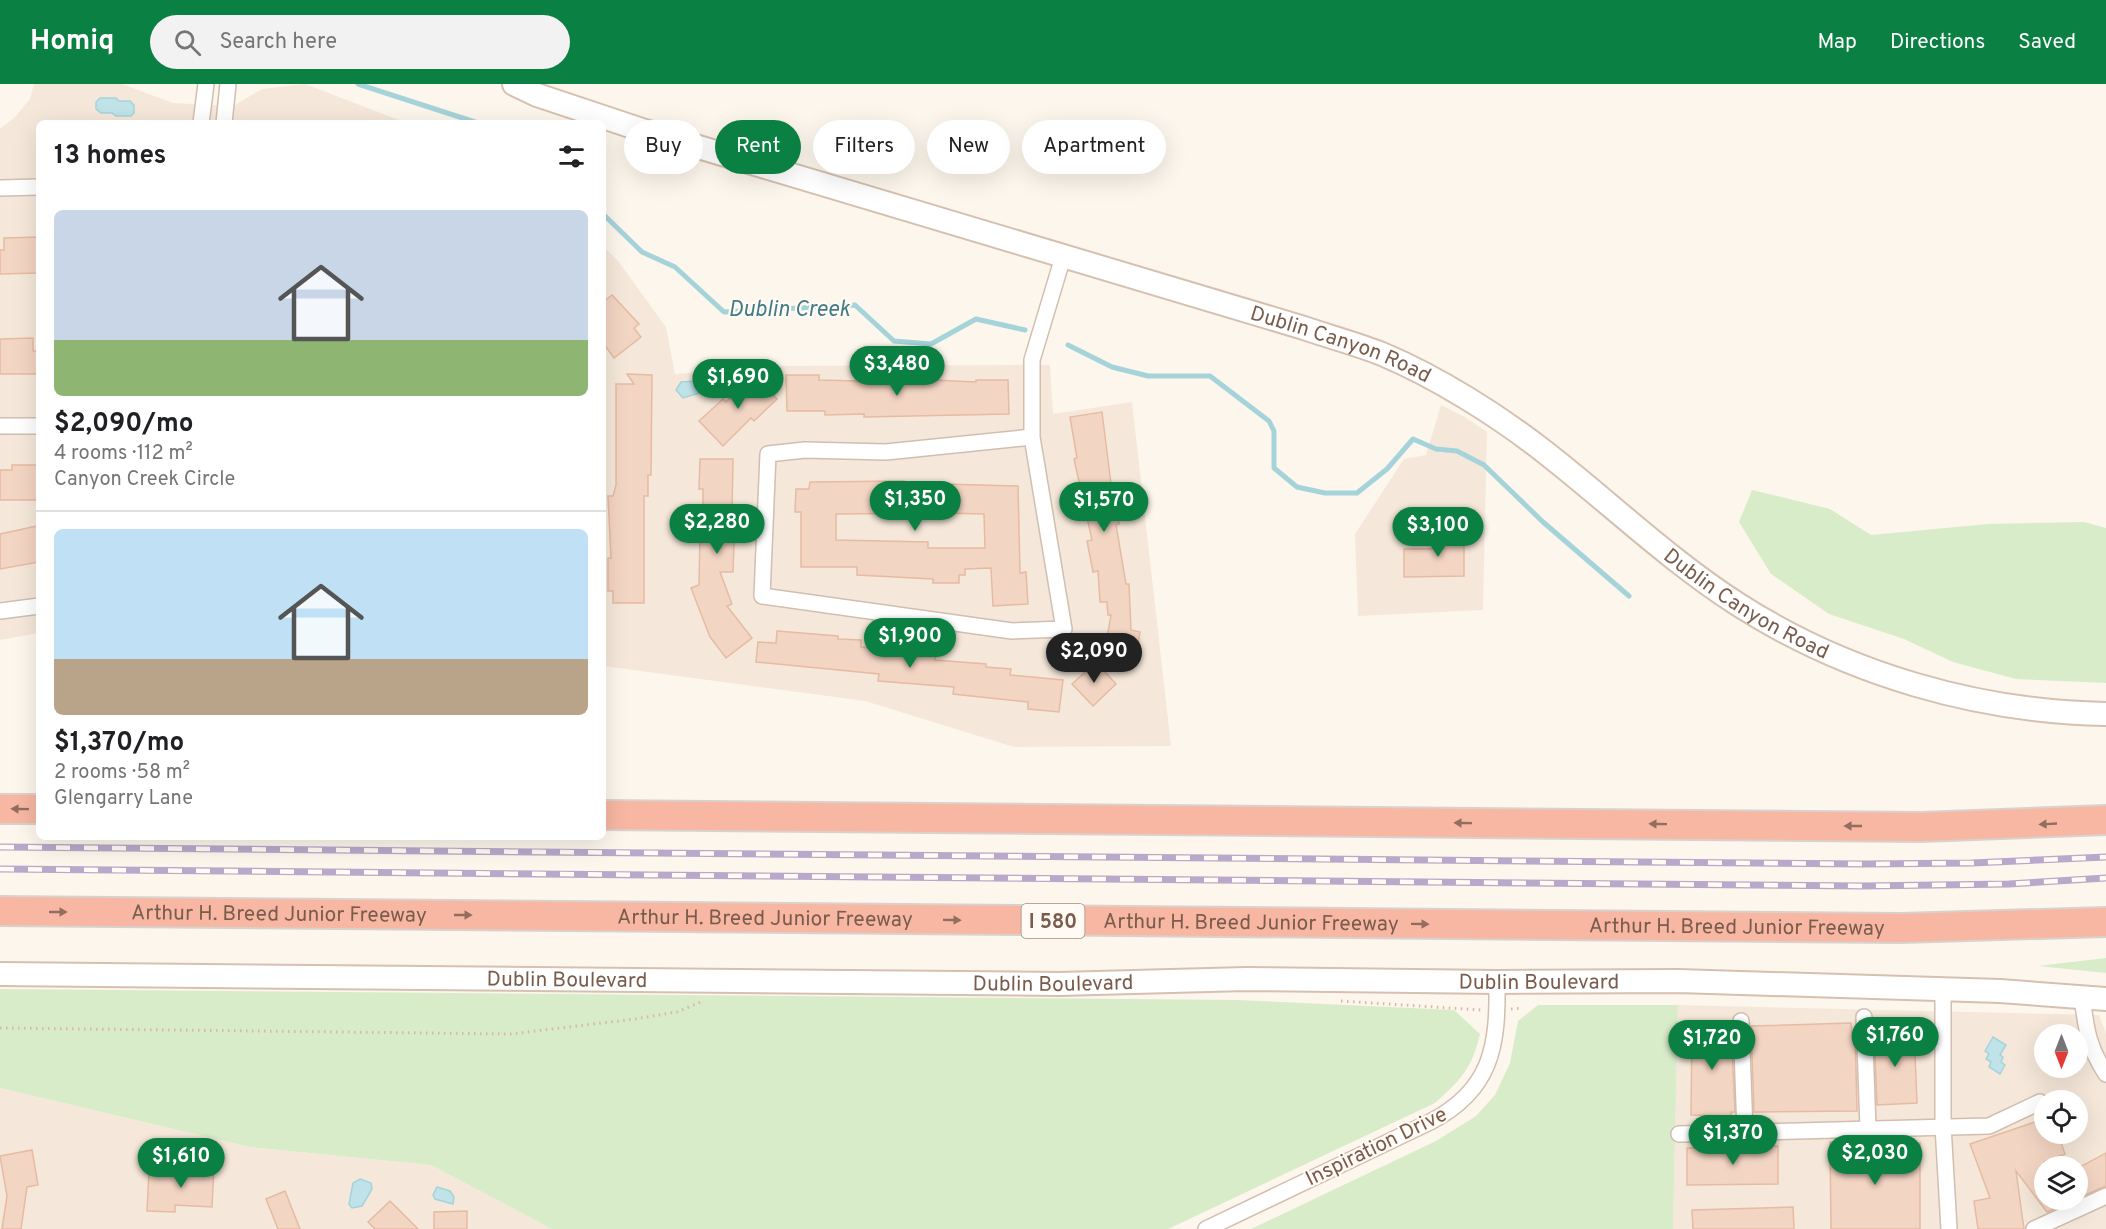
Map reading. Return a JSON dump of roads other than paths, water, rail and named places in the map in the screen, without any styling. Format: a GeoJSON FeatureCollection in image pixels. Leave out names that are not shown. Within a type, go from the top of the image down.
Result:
{"type":"FeatureCollection","features":[{"type":"Feature","properties":{"kind":"highway"},"geometry":{"type":"LineString","coordinates":[[0,809],[36,810]]}},
{"type":"Feature","properties":{"kind":"highway"},"geometry":{"type":"LineString","coordinates":[[606,815],[1920,826],[2106,820]]}},
{"type":"Feature","properties":{"kind":"highway","name":"Arthur H. Breed Junior Freeway"},"geometry":{"type":"LineString","coordinates":[[0,911],[1901,928],[2106,922]]}},
{"type":"Feature","properties":{"kind":"street","name":"Dublin Canyon Road"},"geometry":{"type":"LineString","coordinates":[[514,84],[537,95],[645,131],[1304,328],[1382,354],[1450,388],[1544,451],[1709,585],[1772,624],[1842,658],[1920,686],[1979,700],[2042,710],[2106,714]]}},
{"type":"Feature","properties":{"kind":"street"},"geometry":{"type":"LineString","coordinates":[[201,120],[205,85]]}},
{"type":"Feature","properties":{"kind":"street"},"geometry":{"type":"LineString","coordinates":[[224,120],[227,88]]}},
{"type":"Feature","properties":{"kind":"street"},"geometry":{"type":"LineString","coordinates":[[0,188],[36,187]]}},
{"type":"Feature","properties":{"kind":"street"},"geometry":{"type":"LineString","coordinates":[[1032,437],[886,452],[805,450],[768,454],[762,596],[1012,631],[1064,629],[1032,437],[1032,360],[1063,257]]}},
{"type":"Feature","properties":{"kind":"street"},"geometry":{"type":"LineString","coordinates":[[0,426],[36,426]]}},
{"type":"Feature","properties":{"kind":"street"},"geometry":{"type":"LineString","coordinates":[[0,611],[36,606]]}},
{"type":"Feature","properties":{"kind":"street","name":"Dublin Boulevard"},"geometry":{"type":"LineString","coordinates":[[0,974],[1047,984],[1246,979],[1497,982],[1678,981],[2106,999]]}},
{"type":"Feature","properties":{"kind":"street","name":"Inspiration Drive"},"geometry":{"type":"LineString","coordinates":[[1206,1229],[1430,1122],[1461,1102],[1479,1081],[1494,1048],[1497,982]]}},
{"type":"Feature","properties":{"kind":"street"},"geometry":{"type":"LineString","coordinates":[[1943,991],[1943,1126],[1949,1229]]}},
{"type":"Feature","properties":{"kind":"street"},"geometry":{"type":"LineString","coordinates":[[2082,997],[2086,1036],[2095,1058],[2106,1074]]}},
{"type":"Feature","properties":{"kind":"street"},"geometry":{"type":"LineString","coordinates":[[1864,1017],[1868,1128]]}},
{"type":"Feature","properties":{"kind":"street"},"geometry":{"type":"LineString","coordinates":[[1741,1021],[1745,1132]]}},
{"type":"Feature","properties":{"kind":"street"},"geometry":{"type":"LineString","coordinates":[[1679,1134],[1989,1126],[2034,1105]]}},
{"type":"Feature","properties":{"kind":"street"},"geometry":{"type":"LineString","coordinates":[[2034,1229],[2106,1196]]}},
{"type":"Feature","properties":{"kind":"water"},"geometry":{"type":"Polygon","coordinates":[[[100,98],[130,101],[134,105],[134,113],[131,116],[116,116],[112,113],[101,113],[96,109],[96,102],[100,98]]]}},
{"type":"Feature","properties":{"kind":"water"},"geometry":{"type":"Polygon","coordinates":[[[697,381],[702,388],[700,393],[683,398],[676,390],[681,382],[697,381]]]}},
{"type":"Feature","properties":{"kind":"water"},"geometry":{"type":"Polygon","coordinates":[[[1993,1037],[2006,1045],[2000,1055],[2003,1057],[2001,1062],[2005,1065],[2000,1074],[1989,1067],[1991,1062],[1986,1059],[1989,1054],[1985,1051],[1993,1037]]]}},
{"type":"Feature","properties":{"kind":"water"},"geometry":{"type":"Polygon","coordinates":[[[360,1179],[371,1183],[372,1189],[362,1206],[352,1208],[349,1204],[353,1183],[360,1179]]]}},
{"type":"Feature","properties":{"kind":"water"},"geometry":{"type":"Polygon","coordinates":[[[437,1187],[450,1191],[454,1197],[453,1204],[435,1199],[433,1195],[437,1187]]]}},
{"type":"Feature","properties":{"kind":"waterway","name":"Dublin Creek"},"geometry":{"type":"LineString","coordinates":[[358,84],[469,120]]}},
{"type":"Feature","properties":{"kind":"waterway","name":"Dublin Creek"},"geometry":{"type":"LineString","coordinates":[[606,217],[642,252],[675,267],[724,312],[855,305],[894,341],[931,344],[976,319],[1025,330]]}},
{"type":"Feature","properties":{"kind":"waterway","name":"Dublin Creek"},"geometry":{"type":"LineString","coordinates":[[1068,345],[1112,367],[1148,376],[1210,376],[1269,421],[1274,431],[1274,468],[1297,487],[1325,493],[1357,493],[1387,469],[1413,439],[1436,449],[1457,451],[1484,465],[1543,522],[1629,596]]}},
{"type":"Feature","properties":{"kind":"railway"},"geometry":{"type":"LineString","coordinates":[[0,847],[1864,864],[1972,863],[2106,857]]}},
{"type":"Feature","properties":{"kind":"railway"},"geometry":{"type":"LineString","coordinates":[[0,869],[1863,886],[2009,884],[2106,878]]}}]}
